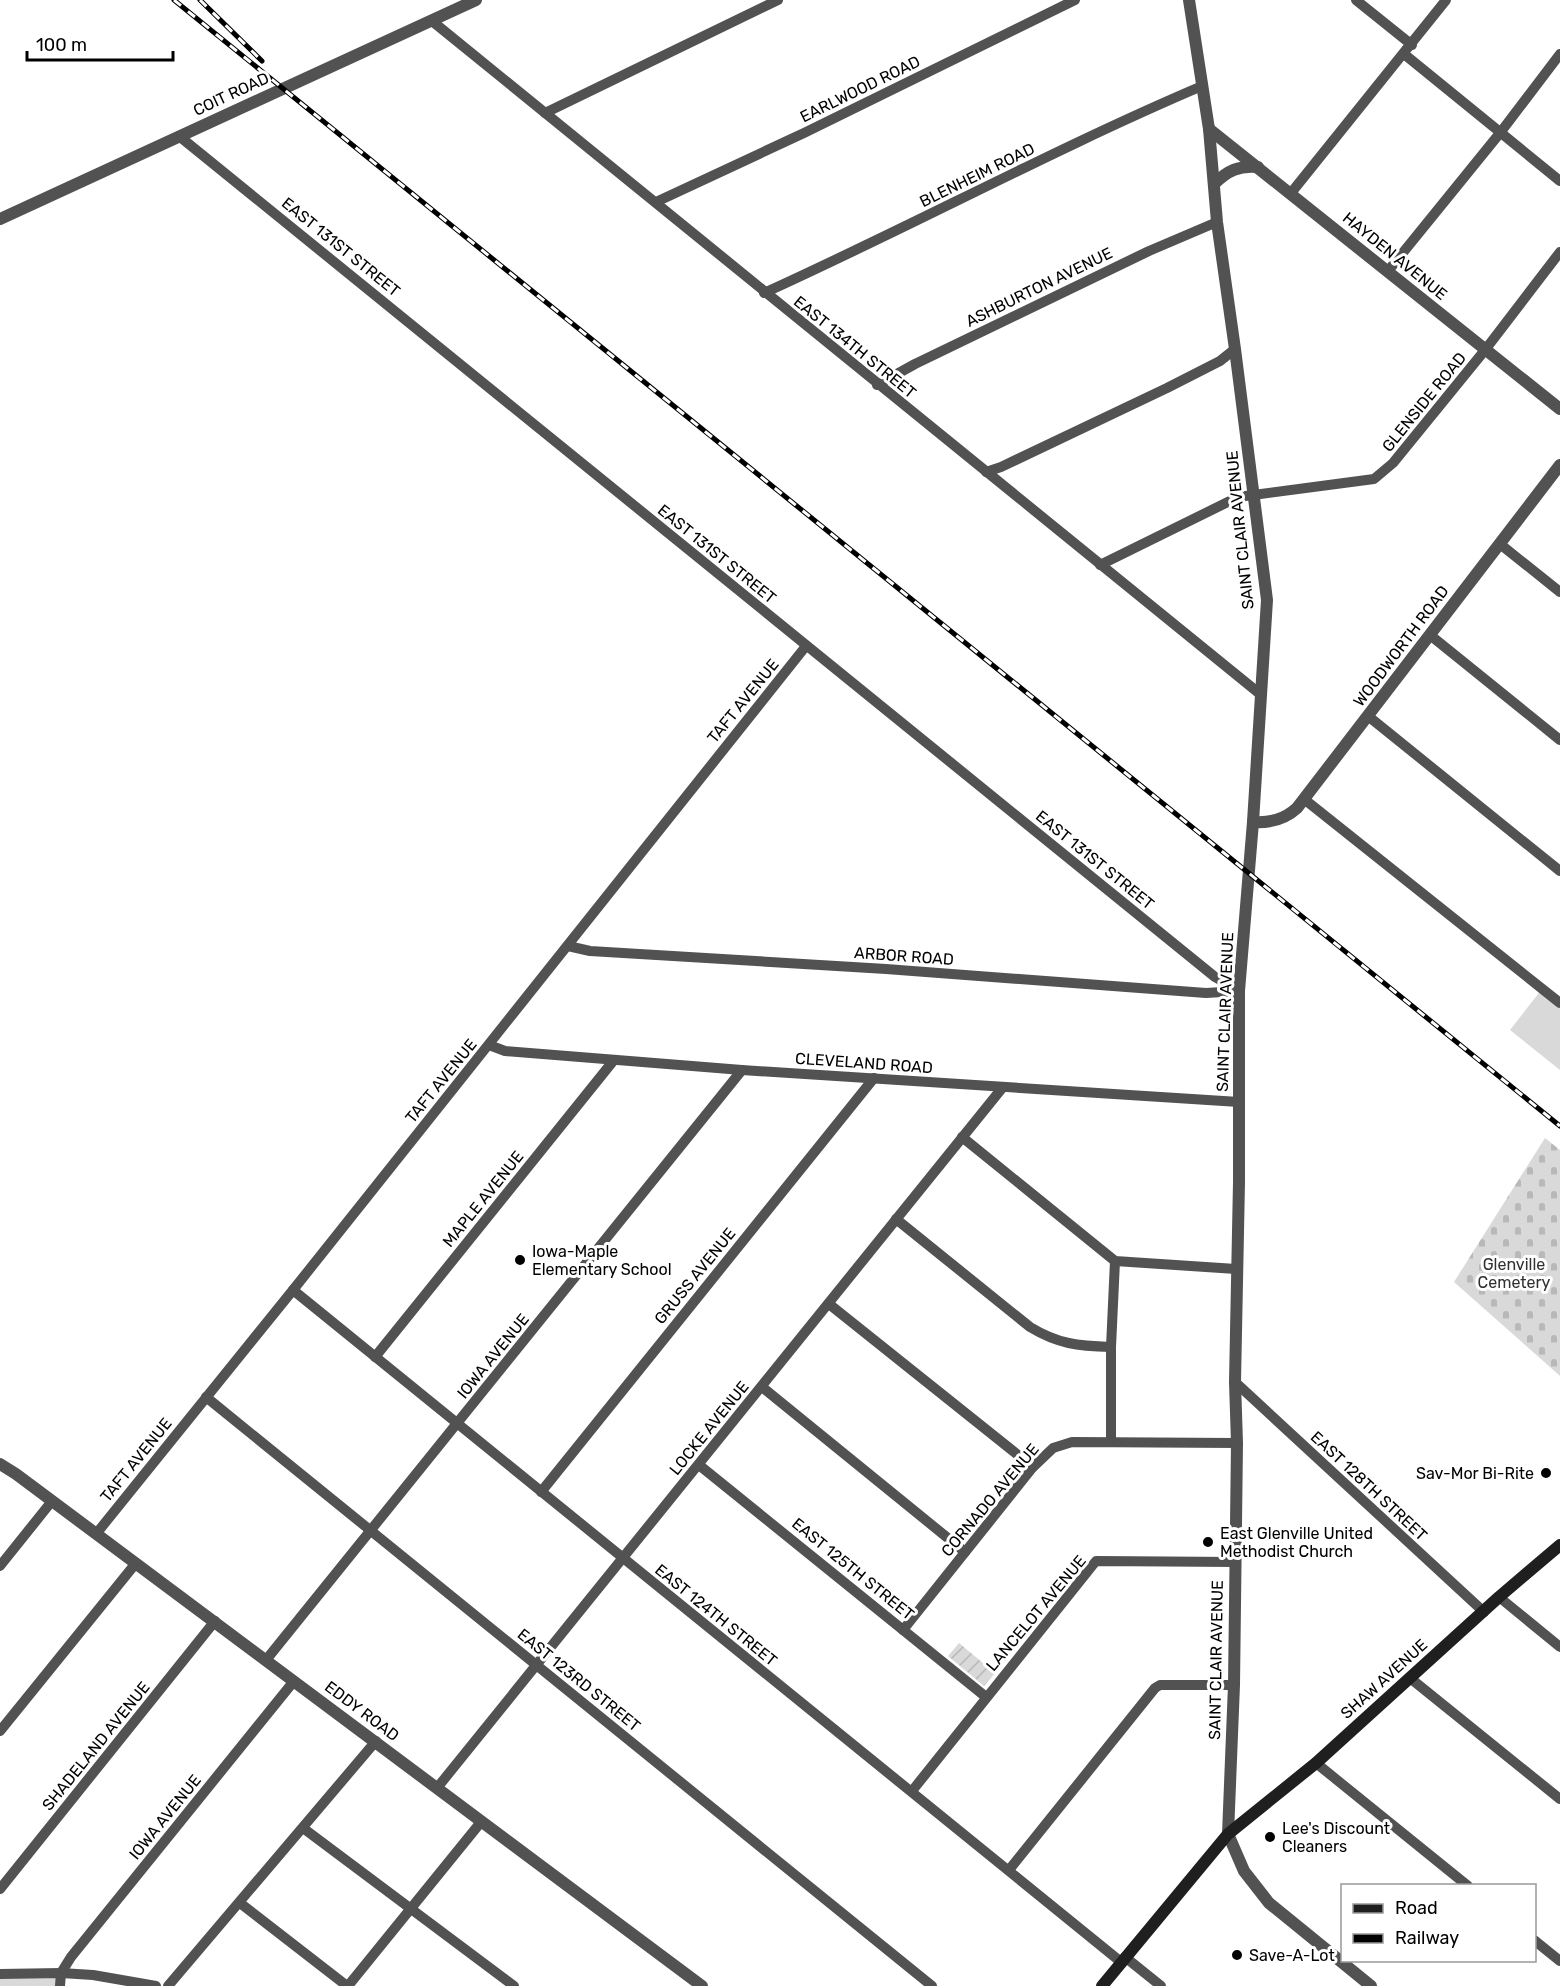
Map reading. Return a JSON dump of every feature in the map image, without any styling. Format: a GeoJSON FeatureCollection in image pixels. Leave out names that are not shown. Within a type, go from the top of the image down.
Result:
{"type":"FeatureCollection","features":[{"type":"Feature","properties":{"kind":"main road","name":"SHAW AVENUE"},"geometry":{"type":"LineString","coordinates":[[1228,1834],[1316,1763],[1560,1545]]}},
{"type":"Feature","properties":{"kind":"main road"},"geometry":{"type":"LineString","coordinates":[[1102,1986],[1228,1834]]}},
{"type":"Feature","properties":{"kind":"street","name":"COIT ROAD"},"geometry":{"type":"LineString","coordinates":[[0,219],[476,0]]}},
{"type":"Feature","properties":{"kind":"street"},"geometry":{"type":"LineString","coordinates":[[545,114],[778,0]]}},
{"type":"Feature","properties":{"kind":"street","name":"EARLWOOD ROAD"},"geometry":{"type":"LineString","coordinates":[[656,202],[804,133],[1075,0]]}},
{"type":"Feature","properties":{"kind":"street","name":"SAINT CLAIR AVENUE"},"geometry":{"type":"LineString","coordinates":[[1189,0],[1209,129],[1217,222],[1267,600],[1253,822],[1239,991],[1234,1382],[1237,1443],[1234,1685],[1228,1834]]}},
{"type":"Feature","properties":{"kind":"street"},"geometry":{"type":"LineString","coordinates":[[1356,0],[1412,45]]}},
{"type":"Feature","properties":{"kind":"street"},"geometry":{"type":"LineString","coordinates":[[1291,193],[1446,0]]}},
{"type":"Feature","properties":{"kind":"street","name":"EAST 134TH STREET"},"geometry":{"type":"LineString","coordinates":[[432,21],[1260,694]]}},
{"type":"Feature","properties":{"kind":"street"},"geometry":{"type":"LineString","coordinates":[[1404,54],[1560,181]]}},
{"type":"Feature","properties":{"kind":"street"},"geometry":{"type":"LineString","coordinates":[[1388,271],[1500,133],[1560,54]]}},
{"type":"Feature","properties":{"kind":"street","name":"BLENHEIM ROAD"},"geometry":{"type":"LineString","coordinates":[[764,293],[860,249],[1129,117],[1202,86]]}},
{"type":"Feature","properties":{"kind":"street","name":"HAYDEN AVENUE"},"geometry":{"type":"LineString","coordinates":[[1209,129],[1560,409]]}},
{"type":"Feature","properties":{"kind":"street","name":"EAST 131ST STREET"},"geometry":{"type":"LineString","coordinates":[[179,136],[1215,977],[1239,991]]}},
{"type":"Feature","properties":{"kind":"street"},"geometry":{"type":"LineString","coordinates":[[1214,184],[1223,174],[1239,167],[1258,167]]}},
{"type":"Feature","properties":{"kind":"street","name":"ASHBURTON AVENUE"},"geometry":{"type":"LineString","coordinates":[[877,385],[915,364],[1149,250],[1217,222]]}},
{"type":"Feature","properties":{"kind":"street","name":"GLENSIDE ROAD"},"geometry":{"type":"LineString","coordinates":[[1101,566],[1238,497],[1374,479],[1393,463],[1485,350],[1560,252]]}},
{"type":"Feature","properties":{"kind":"street"},"geometry":{"type":"LineString","coordinates":[[986,472],[1167,388],[1220,361],[1235,349]]}},
{"type":"Feature","properties":{"kind":"street","name":"WOODWORTH ROAD"},"geometry":{"type":"LineString","coordinates":[[1253,822],[1267,823],[1279,820],[1290,815],[1304,799],[1560,465]]}},
{"type":"Feature","properties":{"kind":"street"},"geometry":{"type":"LineString","coordinates":[[1500,544],[1560,592]]}},
{"type":"Feature","properties":{"kind":"street"},"geometry":{"type":"LineString","coordinates":[[1430,635],[1560,740]]}},
{"type":"Feature","properties":{"kind":"street","name":"TAFT AVENUE"},"geometry":{"type":"LineString","coordinates":[[96,1534],[806,646]]}},
{"type":"Feature","properties":{"kind":"street"},"geometry":{"type":"LineString","coordinates":[[1368,716],[1560,871]]}},
{"type":"Feature","properties":{"kind":"street"},"geometry":{"type":"LineString","coordinates":[[1304,799],[1560,1003]]}},
{"type":"Feature","properties":{"kind":"street","name":"ARBOR ROAD"},"geometry":{"type":"LineString","coordinates":[[568,946],[591,951],[885,969],[1203,993],[1239,991]]}},
{"type":"Feature","properties":{"kind":"street","name":"CLEVELAND ROAD"},"geometry":{"type":"LineString","coordinates":[[489,1045],[505,1051],[742,1070],[1239,1102]]}},
{"type":"Feature","properties":{"kind":"street","name":"MAPLE AVENUE"},"geometry":{"type":"LineString","coordinates":[[375,1357],[614,1060]]}},
{"type":"Feature","properties":{"kind":"street","name":"IOWA AVENUE"},"geometry":{"type":"LineString","coordinates":[[266,1660],[742,1070]]}},
{"type":"Feature","properties":{"kind":"street","name":"GRUSS AVENUE"},"geometry":{"type":"LineString","coordinates":[[541,1492],[874,1078]]}},
{"type":"Feature","properties":{"kind":"street","name":"LOCKE AVENUE"},"geometry":{"type":"LineString","coordinates":[[437,1788],[1003,1087]]}},
{"type":"Feature","properties":{"kind":"street"},"geometry":{"type":"LineString","coordinates":[[962,1137],[1115,1261],[1236,1269]]}},
{"type":"Feature","properties":{"kind":"street"},"geometry":{"type":"LineString","coordinates":[[896,1219],[1030,1327],[1049,1338],[1072,1345],[1110,1347]]}},
{"type":"Feature","properties":{"kind":"street"},"geometry":{"type":"LineString","coordinates":[[1111,1441],[1110,1347],[1115,1261]]}},
{"type":"Feature","properties":{"kind":"street","name":"EAST 124TH STREET"},"geometry":{"type":"LineString","coordinates":[[293,1290],[1009,1869],[1123,1960],[1161,1986]]}},
{"type":"Feature","properties":{"kind":"street"},"geometry":{"type":"LineString","coordinates":[[829,1304],[1033,1467]]}},
{"type":"Feature","properties":{"kind":"street","name":"EAST 128TH STREET"},"geometry":{"type":"LineString","coordinates":[[1234,1382],[1484,1612]]}},
{"type":"Feature","properties":{"kind":"street"},"geometry":{"type":"LineString","coordinates":[[762,1387],[965,1552]]}},
{"type":"Feature","properties":{"kind":"street","name":"EAST 123RD STREET"},"geometry":{"type":"LineString","coordinates":[[207,1397],[932,1986]]}},
{"type":"Feature","properties":{"kind":"street","name":"CORNADO AVENUE"},"geometry":{"type":"LineString","coordinates":[[903,1630],[1033,1467],[1053,1448],[1072,1442],[1237,1443]]}},
{"type":"Feature","properties":{"kind":"street","name":"EDDY ROAD"},"geometry":{"type":"LineString","coordinates":[[0,1464],[215,1621],[702,1986]]}},
{"type":"Feature","properties":{"kind":"street","name":"EAST 125TH STREET"},"geometry":{"type":"LineString","coordinates":[[699,1466],[986,1698]]}},
{"type":"Feature","properties":{"kind":"street"},"geometry":{"type":"LineString","coordinates":[[0,1566],[52,1501]]}},
{"type":"Feature","properties":{"kind":"street","name":"LANCELOT AVENUE"},"geometry":{"type":"LineString","coordinates":[[912,1791],[1096,1561],[1235,1562]]}},
{"type":"Feature","properties":{"kind":"street"},"geometry":{"type":"LineString","coordinates":[[0,1731],[136,1563]]}},
{"type":"Feature","properties":{"kind":"street"},"geometry":{"type":"LineString","coordinates":[[1499,1598],[1560,1647]]}},
{"type":"Feature","properties":{"kind":"street","name":"SHADELAND AVENUE"},"geometry":{"type":"LineString","coordinates":[[0,1888],[215,1621]]}},
{"type":"Feature","properties":{"kind":"street"},"geometry":{"type":"LineString","coordinates":[[1410,1678],[1560,1799]]}},
{"type":"Feature","properties":{"kind":"street","name":"IOWA AVENUE"},"geometry":{"type":"LineString","coordinates":[[61,1973],[71,1957],[294,1681]]}},
{"type":"Feature","properties":{"kind":"street"},"geometry":{"type":"LineString","coordinates":[[1009,1869],[1155,1688],[1160,1685],[1234,1685]]}},
{"type":"Feature","properties":{"kind":"street"},"geometry":{"type":"LineString","coordinates":[[168,1986],[376,1741]]}},
{"type":"Feature","properties":{"kind":"street"},"geometry":{"type":"LineString","coordinates":[[1316,1763],[1466,1884]]}},
{"type":"Feature","properties":{"kind":"street"},"geometry":{"type":"LineString","coordinates":[[240,1903],[347,1986],[481,1822]]}},
{"type":"Feature","properties":{"kind":"street"},"geometry":{"type":"LineString","coordinates":[[303,1828],[514,1986]]}},
{"type":"Feature","properties":{"kind":"street"},"geometry":{"type":"LineString","coordinates":[[1228,1834],[1244,1871],[1269,1903],[1341,1962]]}},
{"type":"Feature","properties":{"kind":"street"},"geometry":{"type":"LineString","coordinates":[[1536,1942],[1560,1961]]}},
{"type":"Feature","properties":{"kind":"street"},"geometry":{"type":"LineString","coordinates":[[1342,1962],[1371,1986]]}},
{"type":"Feature","properties":{"kind":"street"},"geometry":{"type":"LineString","coordinates":[[60,1986],[61,1973]]}},
{"type":"Feature","properties":{"kind":"street"},"geometry":{"type":"LineString","coordinates":[[0,1974],[93,1975],[156,1986]]}},
{"type":"Feature","properties":{"kind":"green space"},"geometry":{"type":"Polygon","coordinates":[[[1542,989],[1560,1003],[1560,1070],[1510,1030],[1542,989]]]}},
{"type":"Feature","properties":{"kind":"green space","name":"Glenville Cemetery"},"geometry":{"type":"Polygon","coordinates":[[[1545,1138],[1560,1150],[1560,1376],[1454,1282],[1545,1138]]]}},
{"type":"Feature","properties":{"kind":"green space"},"geometry":{"type":"Polygon","coordinates":[[[959,1643],[995,1673],[984,1686],[948,1656],[959,1643]]]}},
{"type":"Feature","properties":{"kind":"green space"},"geometry":{"type":"Polygon","coordinates":[[[61,1973],[60,1986],[0,1986],[0,1974],[61,1973]]]}},
{"type":"Feature","properties":{"kind":"railway"},"geometry":{"type":"LineString","coordinates":[[174,0],[1560,1126]]}},
{"type":"Feature","properties":{"kind":"railway"},"geometry":{"type":"LineString","coordinates":[[200,0],[262,61]]}},
{"type":"Feature","properties":{"kind":"place","name":"Iowa-Maple Elementary School"},"geometry":{"type":"Point","coordinates":[520,1260]}},
{"type":"Feature","properties":{"kind":"place","name":"Sav-Mor Bi-Rite"},"geometry":{"type":"Point","coordinates":[1546,1473]}},
{"type":"Feature","properties":{"kind":"place","name":"East Glenville United Methodist Church"},"geometry":{"type":"Point","coordinates":[1208,1542]}},
{"type":"Feature","properties":{"kind":"place","name":"Lee's Discount Cleaners"},"geometry":{"type":"Point","coordinates":[1270,1837]}},
{"type":"Feature","properties":{"kind":"place","name":"Save-A-Lot"},"geometry":{"type":"Point","coordinates":[1237,1955]}}]}
